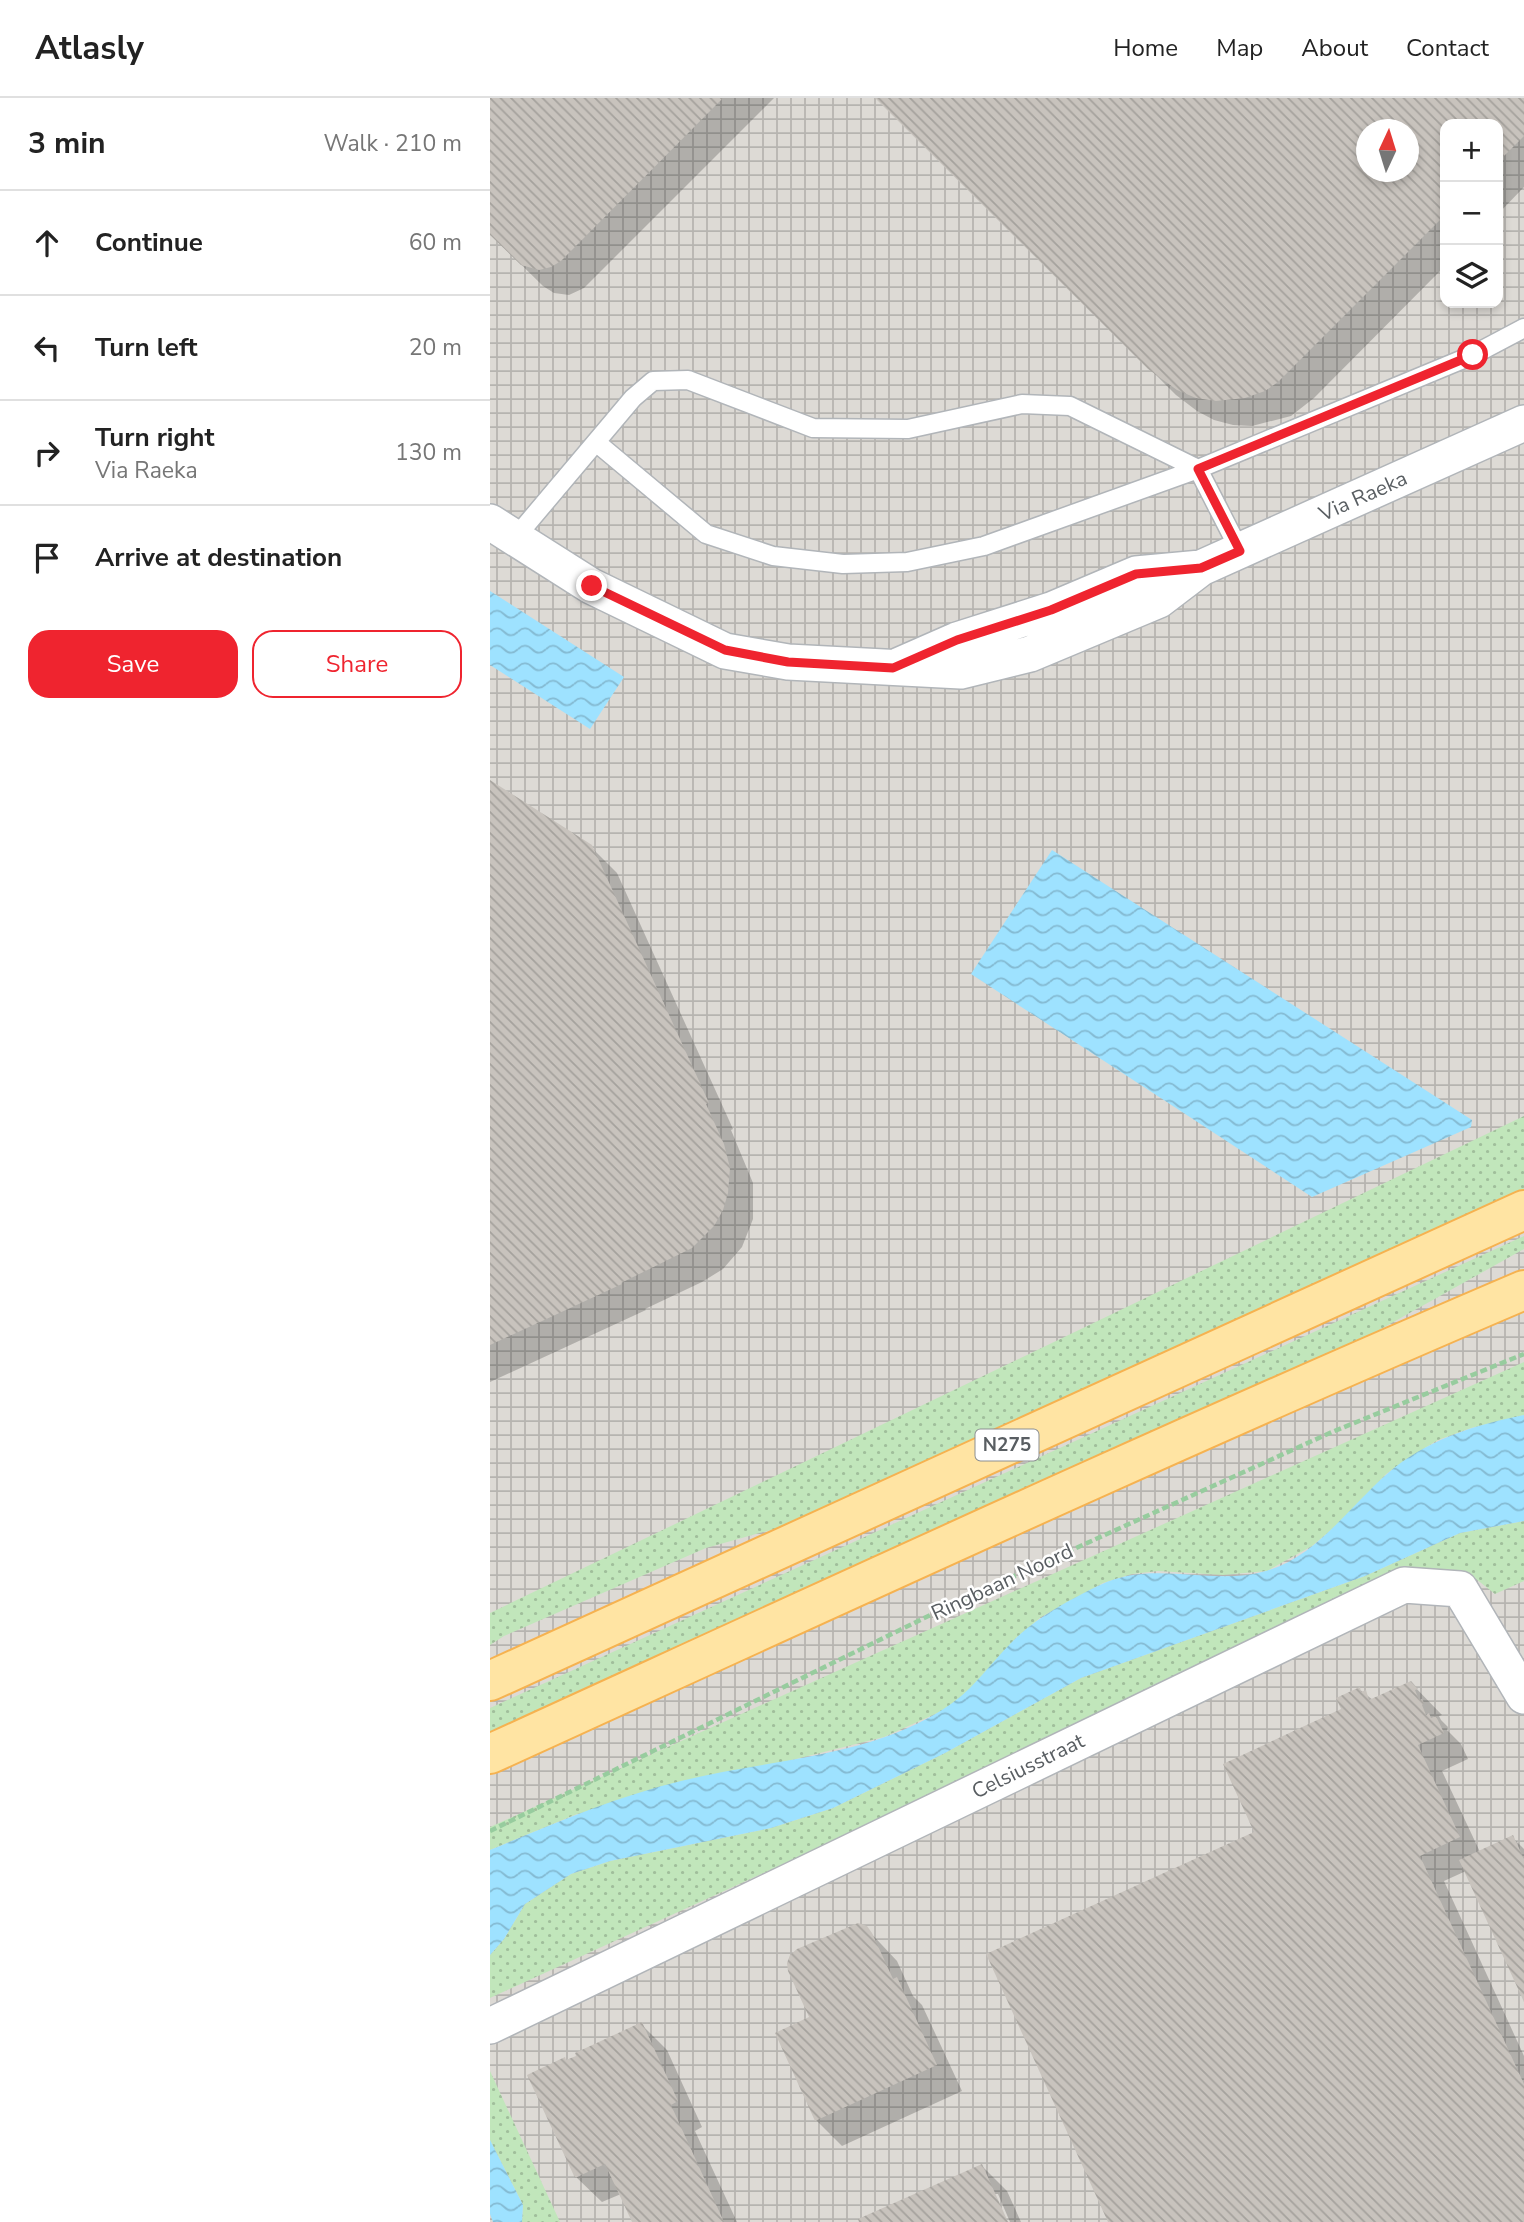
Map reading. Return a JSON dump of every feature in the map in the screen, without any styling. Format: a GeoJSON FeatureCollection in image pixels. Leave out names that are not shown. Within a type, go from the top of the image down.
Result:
{"type":"FeatureCollection","features":[{"type":"Feature","properties":{"kind":"main road","name":"N275"},"geometry":{"type":"LineString","coordinates":[[490,1681],[1524,1210]]}},
{"type":"Feature","properties":{"kind":"main road"},"geometry":{"type":"LineString","coordinates":[[490,1754],[920,1558],[1524,1290]]}},
{"type":"Feature","properties":{"kind":"street","name":"Via Raeka"},"geometry":{"type":"LineString","coordinates":[[502,530],[592,586],[725,650],[788,662],[893,668],[957,640],[1051,610],[1136,574],[1201,568],[1524,423]]}},
{"type":"Feature","properties":{"kind":"street","name":"Celsiusstraat"},"geometry":{"type":"LineString","coordinates":[[490,2026],[1404,1585],[1460,1589],[1524,1696]]}},
{"type":"Feature","properties":{"kind":"lane"},"geometry":{"type":"LineString","coordinates":[[597,443],[706,534],[773,556],[843,564],[907,562],[984,546],[1198,469],[1473,355],[1524,328]]}},
{"type":"Feature","properties":{"kind":"lane"},"geometry":{"type":"LineString","coordinates":[[502,530],[597,443],[633,398],[653,382],[688,380],[813,428],[908,429],[1022,404],[1070,406],[1198,469],[1240,551]]}},
{"type":"Feature","properties":{"kind":"path","name":"Ringbaan Noord"},"geometry":{"type":"LineString","coordinates":[[490,1831],[969,1597],[1332,1432],[1524,1354]]}},
{"type":"Feature","properties":{"kind":"shaded area"},"geometry":{"type":"Polygon","coordinates":[[[490,98],[1524,98],[1524,2222],[490,2222],[490,98]]]}},
{"type":"Feature","properties":{"kind":"green space"},"geometry":{"type":"Polygon","coordinates":[[[1524,1116],[1524,1190],[803,1521],[706,1548],[504,1636],[490,1645],[490,1613],[1524,1116]]]}},
{"type":"Feature","properties":{"kind":"green space"},"geometry":{"type":"Polygon","coordinates":[[[1524,1236],[1524,1249],[1372,1334],[490,1736],[490,1708],[1524,1236]]]}},
{"type":"Feature","properties":{"kind":"green space"},"geometry":{"type":"Polygon","coordinates":[[[1524,1362],[1524,1415],[1471,1428],[1438,1440],[1386,1474],[1344,1519],[1312,1546],[1267,1571],[1223,1575],[1158,1571],[1132,1574],[1103,1583],[1041,1617],[1016,1638],[969,1690],[944,1710],[884,1737],[577,1814],[490,1850],[490,1827],[1524,1362]]]}},
{"type":"Feature","properties":{"kind":"green space"},"geometry":{"type":"Polygon","coordinates":[[[1524,1521],[1524,1581],[1495,1594],[1476,1579],[1430,1572],[1403,1581],[490,1998],[490,1955],[504,1939],[525,1904],[571,1874],[610,1861],[771,1828],[833,1808],[945,1753],[1081,1678],[1365,1576],[1460,1533],[1524,1521]]]}},
{"type":"Feature","properties":{"kind":"green space"},"geometry":{"type":"Polygon","coordinates":[[[490,2071],[560,2222],[522,2222],[523,2205],[490,2140],[490,2071]]]}},
{"type":"Feature","properties":{"kind":"water"},"geometry":{"type":"Polygon","coordinates":[[[490,591],[624,677],[590,729],[490,665],[490,591]]]}},
{"type":"Feature","properties":{"kind":"water"},"geometry":{"type":"Polygon","coordinates":[[[1052,850],[1472,1120],[1471,1127],[1312,1197],[971,974],[1052,850]]]}},
{"type":"Feature","properties":{"kind":"water"},"geometry":{"type":"Polygon","coordinates":[[[1524,1415],[1524,1521],[1460,1533],[1365,1576],[1081,1678],[945,1753],[833,1808],[771,1828],[610,1861],[571,1874],[525,1904],[504,1939],[490,1955],[490,1850],[584,1812],[656,1787],[836,1751],[908,1728],[941,1711],[961,1696],[1026,1629],[1089,1590],[1141,1574],[1245,1575],[1284,1564],[1317,1543],[1387,1474],[1418,1452],[1469,1429],[1524,1415]]]}},
{"type":"Feature","properties":{"kind":"water"},"geometry":{"type":"Polygon","coordinates":[[[490,2140],[523,2205],[522,2222],[493,2222],[490,2214],[490,2140]]]}},
{"type":"Feature","properties":{"kind":"building"},"geometry":{"type":"Polygon","coordinates":[[[490,98],[723,98],[561,261],[539,270],[521,265],[490,235],[490,98]]]}},
{"type":"Feature","properties":{"kind":"building"},"geometry":{"type":"Polygon","coordinates":[[[875,98],[1524,98],[1524,136],[1503,157],[1503,119],[1440,119],[1440,220],[1278,382],[1265,391],[1245,398],[1216,401],[1196,398],[1177,390],[1148,369],[875,98]]]}},
{"type":"Feature","properties":{"kind":"building"},"geometry":{"type":"Polygon","coordinates":[[[490,780],[592,845],[709,1103],[706,1104],[724,1144],[730,1168],[728,1193],[723,1210],[714,1226],[692,1248],[622,1284],[490,1345],[490,780]]]}},
{"type":"Feature","properties":{"kind":"building"},"geometry":{"type":"Polygon","coordinates":[[[1411,1681],[1418,1689],[1415,1690],[1419,1700],[1422,1699],[1424,1703],[1422,1705],[1426,1715],[1429,1713],[1431,1718],[1436,1716],[1444,1733],[1418,1745],[1460,1837],[1420,1856],[1524,2084],[1524,2222],[1108,2222],[986,1954],[1254,1832],[1223,1764],[1341,1709],[1336,1698],[1360,1687],[1361,1692],[1366,1690],[1369,1700],[1411,1681]]]}},
{"type":"Feature","properties":{"kind":"building"},"geometry":{"type":"Polygon","coordinates":[[[1513,1835],[1524,1859],[1524,2002],[1459,1860],[1513,1835]]]}},
{"type":"Feature","properties":{"kind":"building"},"geometry":{"type":"Polygon","coordinates":[[[858,1923],[867,1926],[893,1979],[897,1977],[937,2065],[815,2121],[775,2033],[809,2017],[787,1963],[790,1955],[797,1949],[858,1923]]]}},
{"type":"Feature","properties":{"kind":"building"},"geometry":{"type":"Polygon","coordinates":[[[642,2022],[678,2101],[671,2105],[724,2222],[632,2222],[605,2164],[575,2178],[527,2075],[565,2057],[566,2060],[576,2056],[575,2053],[642,2022]]]}},
{"type":"Feature","properties":{"kind":"building"},"geometry":{"type":"Polygon","coordinates":[[[982,2164],[1008,2222],[859,2222],[858,2219],[982,2164]]]}},
{"type":"Feature","properties":{"kind":"route"},"geometry":{"type":"LineString","coordinates":[[592,586],[725,650],[788,662],[893,668],[957,640],[1051,610],[1136,574],[1201,568],[1240,551],[1198,469],[1473,355]]}}]}
